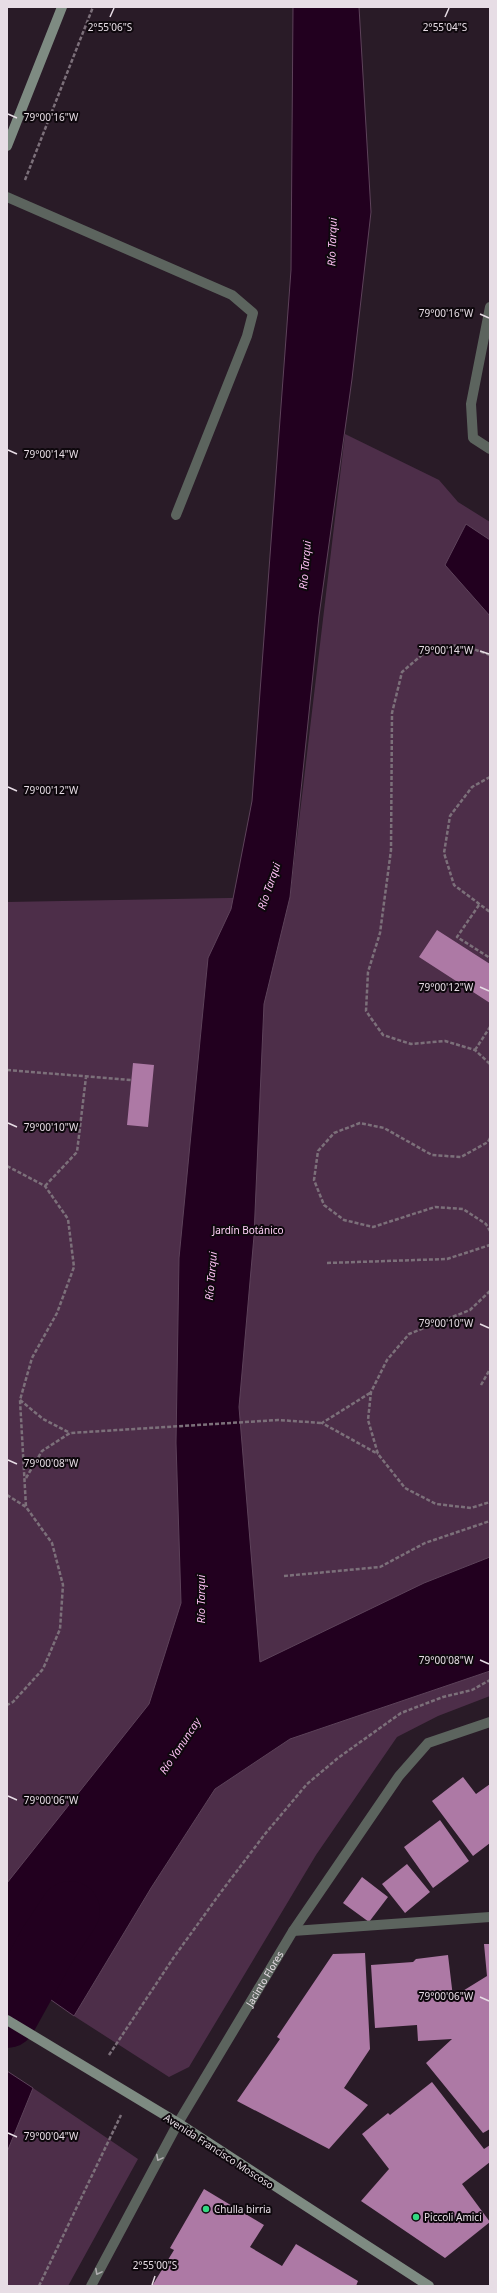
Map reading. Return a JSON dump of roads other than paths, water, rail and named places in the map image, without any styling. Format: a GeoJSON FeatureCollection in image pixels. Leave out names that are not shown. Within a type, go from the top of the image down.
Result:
{"type":"FeatureCollection","features":[{"type":"Feature","properties":{"kind":"street"},"geometry":{"type":"LineString","coordinates":[[7,146],[62,7]]}},
{"type":"Feature","properties":{"kind":"street"},"geometry":{"type":"LineString","coordinates":[[12,200],[232,295],[252,314],[247,336],[176,515]]}},
{"type":"Feature","properties":{"kind":"street"},"geometry":{"type":"LineString","coordinates":[[490,307],[471,404],[473,438],[490,449]]}},
{"type":"Feature","properties":{"kind":"street","name":"Jacinto Flores"},"geometry":{"type":"LineString","coordinates":[[91,2286],[178,2123],[293,1931],[399,1776],[428,1743],[490,1722]]}},
{"type":"Feature","properties":{"kind":"street"},"geometry":{"type":"LineString","coordinates":[[293,1931],[490,1917]]}},
{"type":"Feature","properties":{"kind":"street","name":"Avenida Francisco Moscoso"},"geometry":{"type":"LineString","coordinates":[[7,2020],[178,2123],[429,2286]]}},
{"type":"Feature","properties":{"kind":"water","name":"Río Tarqui"},"geometry":{"type":"Polygon","coordinates":[[[293,7],[359,7],[371,212],[352,379],[319,616],[290,897],[264,1004],[254,1236],[239,1407],[260,1662],[424,1583],[490,1557],[490,1671],[290,1739],[215,1789],[151,1888],[74,2016],[7,1969],[7,1883],[149,1704],[181,1603],[176,1443],[179,1258],[208,958],[231,909],[252,801],[291,270],[293,7]]]}},
{"type":"Feature","properties":{"kind":"water"},"geometry":{"type":"Polygon","coordinates":[[[466,524],[490,540],[490,616],[445,565],[466,524]]]}},
{"type":"Feature","properties":{"kind":"water"},"geometry":{"type":"Polygon","coordinates":[[[7,2071],[33,2088],[7,2152],[7,2071]]]}},
{"type":"Feature","properties":{"kind":"waterway","name":"Río Yanuncay"},"geometry":{"type":"LineString","coordinates":[[7,2018],[48,1944],[70,1911]]}},
{"type":"Feature","properties":{"kind":"place","name":"Chulla birria"},"geometry":{"type":"Point","coordinates":[206,2209]}},
{"type":"Feature","properties":{"kind":"place","name":"Piccoli Amici"},"geometry":{"type":"Point","coordinates":[416,2217]}},
{"type":"Feature","properties":{"kind":"park label","name":"Jardín Botánico"},"geometry":{"type":"Point","coordinates":[248,1230]}}]}
